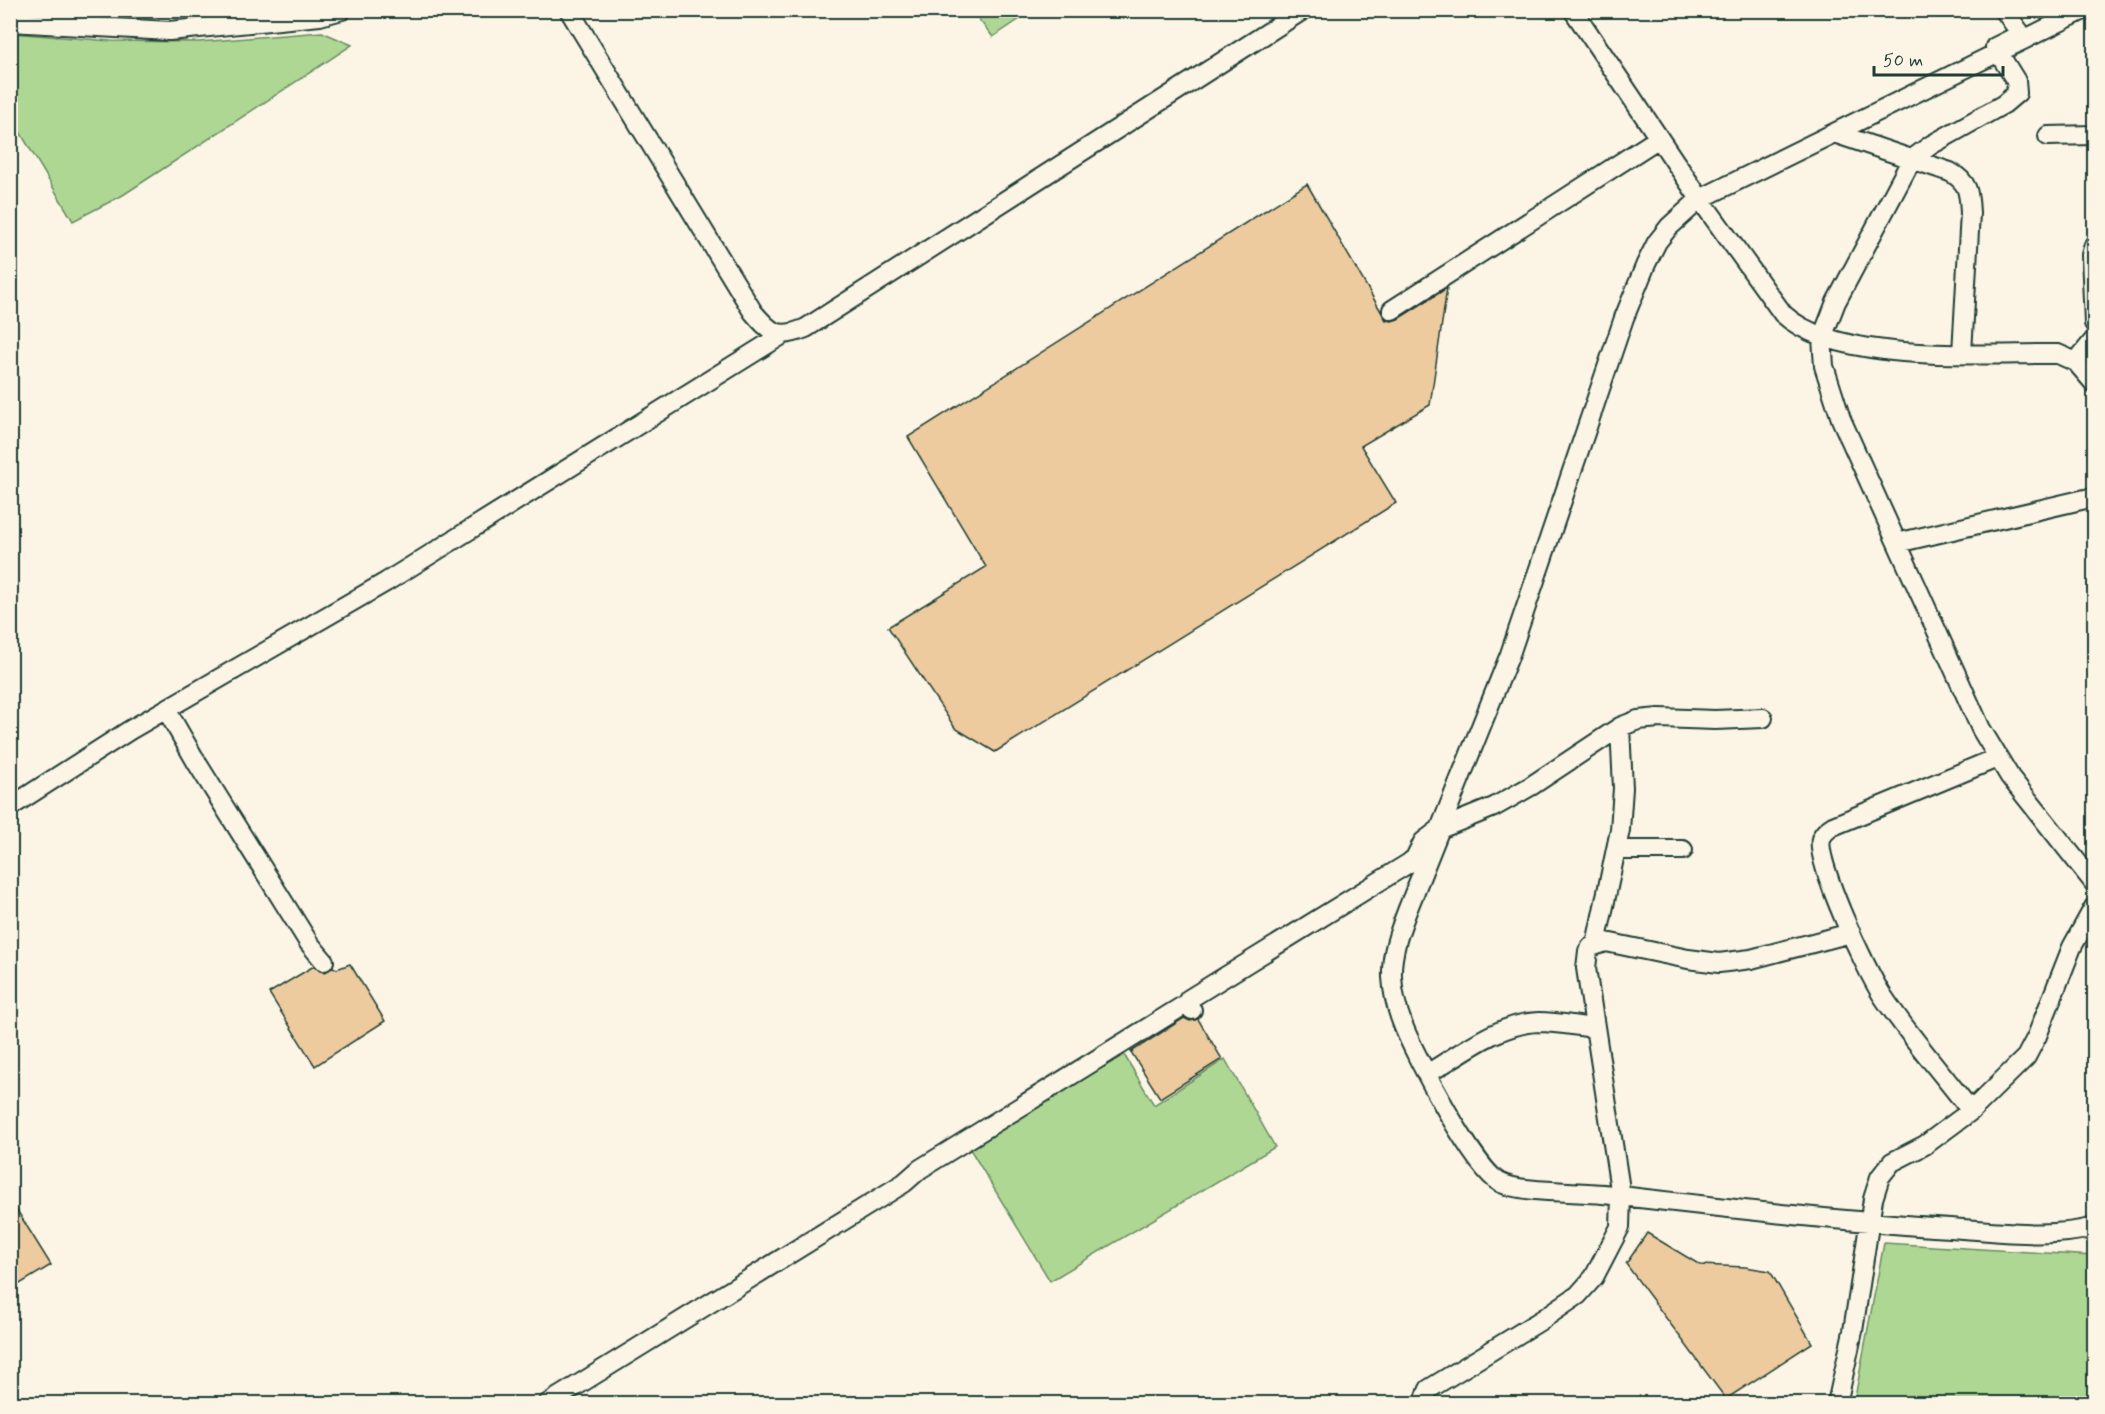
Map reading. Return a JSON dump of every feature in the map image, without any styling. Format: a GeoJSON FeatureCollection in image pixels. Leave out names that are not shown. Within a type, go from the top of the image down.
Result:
{"type":"FeatureCollection","features":[{"type":"Feature","properties":{"kind":"street"},"geometry":{"type":"LineString","coordinates":[[10,22],[169,31],[320,16],[342,10]]}},
{"type":"Feature","properties":{"kind":"street"},"geometry":{"type":"LineString","coordinates":[[568,10],[753,312],[769,331],[782,335]]}},
{"type":"Feature","properties":{"kind":"street"},"geometry":{"type":"LineString","coordinates":[[10,807],[130,730],[386,582],[782,335],[796,333],[806,328],[1303,10]]}},
{"type":"Feature","properties":{"kind":"street"},"geometry":{"type":"LineString","coordinates":[[1573,10],[1700,199],[1783,314],[1800,328],[1822,338],[1877,350],[2058,354],[2076,362],[2094,383]]}},
{"type":"Feature","properties":{"kind":"street"},"geometry":{"type":"LineString","coordinates":[[2004,10],[2021,34],[1995,47],[2016,81],[2017,93],[2013,98],[1948,134],[1912,159],[1836,302],[1822,338],[1824,366],[1838,411],[1959,682],[1997,758],[2094,883]]}},
{"type":"Feature","properties":{"kind":"street"},"geometry":{"type":"LineString","coordinates":[[2084,10],[1700,199],[1669,226],[1657,242],[1624,318],[1510,654],[1401,929],[1395,946],[1392,975],[1395,1000],[1415,1053],[1473,1152],[1488,1173],[1500,1183],[1514,1187],[1621,1196],[1870,1223],[1998,1231],[2054,1232],[2094,1227]]}},
{"type":"Feature","properties":{"kind":"street"},"geometry":{"type":"LineString","coordinates":[[1834,133],[1960,177],[1969,194],[1970,213],[1962,353]]}},
{"type":"Feature","properties":{"kind":"street"},"geometry":{"type":"LineString","coordinates":[[2048,136],[2094,135]]}},
{"type":"Feature","properties":{"kind":"street"},"geometry":{"type":"LineString","coordinates":[[1392,310],[1659,138]]}},
{"type":"Feature","properties":{"kind":"street"},"geometry":{"type":"LineString","coordinates":[[2094,245],[2091,255],[2094,323]]}},
{"type":"Feature","properties":{"kind":"street"},"geometry":{"type":"LineString","coordinates":[[2076,362],[2094,340]]}},
{"type":"Feature","properties":{"kind":"street"},"geometry":{"type":"LineString","coordinates":[[1897,543],[2094,497]]}},
{"type":"Feature","properties":{"kind":"street"},"geometry":{"type":"LineString","coordinates":[[166,709],[309,944],[324,961]]}},
{"type":"Feature","properties":{"kind":"street"},"geometry":{"type":"LineString","coordinates":[[547,1404],[904,1183],[920,1169],[1189,1007],[1189,999],[1409,863],[1416,858],[1423,842],[1440,829],[1494,807],[1531,786],[1620,727],[1638,720],[1659,718],[1715,720],[1763,718]]}},
{"type":"Feature","properties":{"kind":"street"},"geometry":{"type":"LineString","coordinates":[[1596,944],[1616,850],[1623,788],[1620,727]]}},
{"type":"Feature","properties":{"kind":"street"},"geometry":{"type":"LineString","coordinates":[[1971,1111],[1887,1002],[1851,933],[1822,859],[1821,837],[1833,826],[1997,758]]}},
{"type":"Feature","properties":{"kind":"street"},"geometry":{"type":"LineString","coordinates":[[1616,850],[1683,850]]}},
{"type":"Feature","properties":{"kind":"street"},"geometry":{"type":"LineString","coordinates":[[1837,1404],[1853,1331],[1873,1199],[1884,1169],[1892,1162],[1925,1145],[1971,1111],[2026,1058],[2072,947],[2092,914]]}},
{"type":"Feature","properties":{"kind":"street"},"geometry":{"type":"LineString","coordinates":[[1426,1402],[1429,1389],[1578,1295],[1594,1277],[1620,1227],[1621,1196],[1594,1028],[1586,968],[1588,951],[1596,944],[1606,942],[1719,963],[1751,959],[1851,933]]}},
{"type":"Feature","properties":{"kind":"street"},"geometry":{"type":"LineString","coordinates":[[1427,1074],[1490,1037],[1515,1026],[1540,1022],[1594,1028]]}},
{"type":"Feature","properties":{"kind":"green space"},"geometry":{"type":"Polygon","coordinates":[[[972,11],[1032,11],[993,37],[972,11]]]}},
{"type":"Feature","properties":{"kind":"green space"},"geometry":{"type":"Polygon","coordinates":[[[322,32],[352,45],[123,195],[73,221],[11,117],[11,33],[111,41],[199,42],[322,32]]]}},
{"type":"Feature","properties":{"kind":"green space"},"geometry":{"type":"Polygon","coordinates":[[[1123,1053],[1154,1105],[1225,1059],[1275,1147],[1050,1281],[970,1149],[1123,1053]]]}},
{"type":"Feature","properties":{"kind":"green space"},"geometry":{"type":"Polygon","coordinates":[[[1884,1243],[2094,1256],[2094,1403],[1854,1403],[1884,1243]]]}},
{"type":"Feature","properties":{"kind":"building"},"geometry":{"type":"Polygon","coordinates":[[[1307,184],[1386,320],[1398,319],[1447,288],[1430,405],[1361,446],[1396,503],[995,752],[955,728],[888,627],[986,567],[908,437],[1307,184]]]}},
{"type":"Feature","properties":{"kind":"building"},"geometry":{"type":"Polygon","coordinates":[[[350,964],[385,1021],[315,1066],[269,993],[314,966],[325,972],[333,967],[337,969],[350,964]]]}},
{"type":"Feature","properties":{"kind":"building"},"geometry":{"type":"Polygon","coordinates":[[[1184,1018],[1190,1021],[1198,1019],[1222,1059],[1160,1098],[1131,1052],[1184,1018]]]}},
{"type":"Feature","properties":{"kind":"building"},"geometry":{"type":"Polygon","coordinates":[[[10,1199],[51,1265],[10,1290],[10,1199]]]}},
{"type":"Feature","properties":{"kind":"building"},"geometry":{"type":"Polygon","coordinates":[[[1647,1233],[1700,1265],[1745,1267],[1770,1271],[1812,1343],[1726,1399],[1626,1264],[1647,1233]]]}}]}
